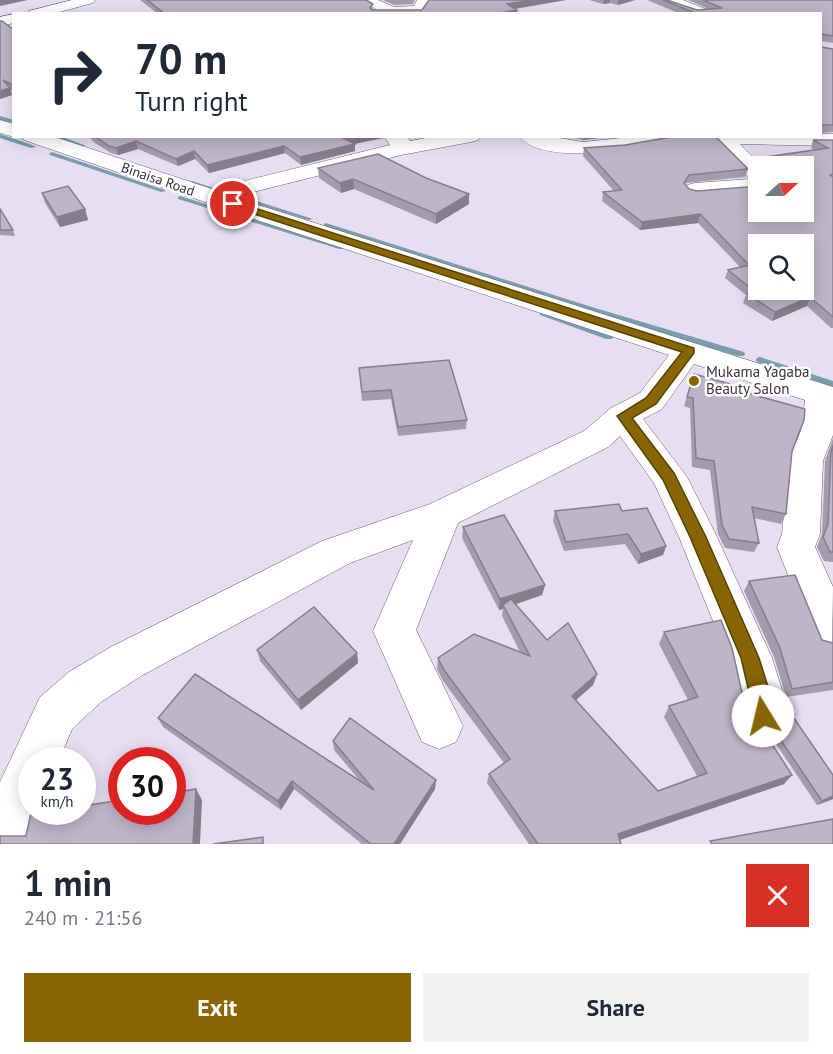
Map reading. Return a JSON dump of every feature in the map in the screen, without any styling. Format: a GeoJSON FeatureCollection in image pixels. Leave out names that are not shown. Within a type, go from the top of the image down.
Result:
{"type":"FeatureCollection","features":[{"type":"Feature","properties":{"kind":"street"},"geometry":{"type":"LineString","coordinates":[[42,12],[88,0]]}},
{"type":"Feature","properties":{"kind":"street"},"geometry":{"type":"LineString","coordinates":[[366,0],[385,12],[419,10],[424,0]]}},
{"type":"Feature","properties":{"kind":"street"},"geometry":{"type":"LineString","coordinates":[[669,0],[705,12]]}},
{"type":"Feature","properties":{"kind":"street","name":"Binaisa Road"},"geometry":{"type":"LineString","coordinates":[[37,138],[827,396]]}},
{"type":"Feature","properties":{"kind":"street"},"geometry":{"type":"LineString","coordinates":[[212,197],[398,143],[450,138]]}},
{"type":"Feature","properties":{"kind":"street"},"geometry":{"type":"LineString","coordinates":[[534,138],[554,147],[581,148],[628,145],[666,138]]}},
{"type":"Feature","properties":{"kind":"street"},"geometry":{"type":"LineString","coordinates":[[718,138],[748,166]]}},
{"type":"Feature","properties":{"kind":"street"},"geometry":{"type":"LineString","coordinates":[[756,138],[833,140]]}},
{"type":"Feature","properties":{"kind":"street"},"geometry":{"type":"LineString","coordinates":[[694,190],[748,185]]}},
{"type":"Feature","properties":{"kind":"street"},"geometry":{"type":"LineString","coordinates":[[40,747],[56,713],[86,687],[125,662],[336,552],[443,514],[596,439],[623,416],[651,401],[689,351]]}},
{"type":"Feature","properties":{"kind":"street"},"geometry":{"type":"LineString","coordinates":[[827,396],[818,430],[806,461],[801,534],[796,547],[832,634]]}},
{"type":"Feature","properties":{"kind":"street"},"geometry":{"type":"LineString","coordinates":[[623,416],[669,477],[698,537],[750,658],[760,693],[763,716]]}},
{"type":"Feature","properties":{"kind":"street"},"geometry":{"type":"LineString","coordinates":[[439,726],[394,631],[443,514]]}},
{"type":"Feature","properties":{"kind":"street"},"geometry":{"type":"LineString","coordinates":[[9,844],[13,812],[18,800]]}},
{"type":"Feature","properties":{"kind":"building"},"geometry":{"type":"Polygon","coordinates":[[[147,0],[366,0],[373,4],[370,8],[372,10],[422,10],[429,0],[533,0],[507,4],[517,10],[506,12],[162,12],[147,0]]]}},
{"type":"Feature","properties":{"kind":"building"},"geometry":{"type":"Polygon","coordinates":[[[663,0],[697,10],[722,8],[703,0],[833,0],[833,36],[822,34],[822,12],[693,12],[663,0]]]}},
{"type":"Feature","properties":{"kind":"building"},"geometry":{"type":"Polygon","coordinates":[[[0,21],[2,21],[12,28],[12,85],[3,80],[10,88],[0,91],[0,21]]]}},
{"type":"Feature","properties":{"kind":"building"},"geometry":{"type":"Polygon","coordinates":[[[822,47],[833,49],[833,125],[822,125],[822,47]]]}},
{"type":"Feature","properties":{"kind":"building"},"geometry":{"type":"Polygon","coordinates":[[[97,138],[343,138],[355,144],[300,157],[284,146],[207,165],[194,151],[176,159],[136,141],[116,148],[97,138]]]}},
{"type":"Feature","properties":{"kind":"building"},"geometry":{"type":"Polygon","coordinates":[[[665,138],[717,138],[748,169],[689,175],[684,183],[689,189],[697,191],[748,187],[748,222],[814,222],[814,156],[773,156],[828,148],[813,140],[833,140],[833,174],[830,175],[833,177],[833,317],[813,300],[814,234],[748,234],[748,264],[700,214],[642,222],[603,192],[622,190],[584,148],[625,145],[665,138]]]}},
{"type":"Feature","properties":{"kind":"building"},"geometry":{"type":"Polygon","coordinates":[[[378,154],[426,178],[469,194],[436,214],[353,179],[340,183],[318,168],[378,154]]]}},
{"type":"Feature","properties":{"kind":"building"},"geometry":{"type":"Polygon","coordinates":[[[68,186],[85,209],[57,217],[42,193],[68,186]]]}},
{"type":"Feature","properties":{"kind":"building"},"geometry":{"type":"Polygon","coordinates":[[[0,209],[13,230],[0,230],[0,209]]]}},
{"type":"Feature","properties":{"kind":"building"},"geometry":{"type":"Polygon","coordinates":[[[748,265],[748,286],[728,270],[748,265]]]}},
{"type":"Feature","properties":{"kind":"building"},"geometry":{"type":"Polygon","coordinates":[[[756,300],[803,300],[775,312],[756,300]]]}},
{"type":"Feature","properties":{"kind":"building"},"geometry":{"type":"Polygon","coordinates":[[[449,360],[467,420],[398,427],[391,390],[362,392],[359,368],[449,360]]]}},
{"type":"Feature","properties":{"kind":"building"},"geometry":{"type":"Polygon","coordinates":[[[694,374],[748,389],[747,393],[805,409],[804,420],[792,451],[786,514],[752,507],[759,543],[729,539],[722,525],[714,461],[696,458],[693,398],[687,397],[694,374]]]}},
{"type":"Feature","properties":{"kind":"building"},"geometry":{"type":"Polygon","coordinates":[[[833,445],[833,552],[830,552],[823,537],[828,524],[833,445]]]}},
{"type":"Feature","properties":{"kind":"building"},"geometry":{"type":"Polygon","coordinates":[[[619,504],[622,511],[647,508],[666,546],[641,554],[628,534],[566,542],[555,511],[619,504]]]}},
{"type":"Feature","properties":{"kind":"building"},"geometry":{"type":"Polygon","coordinates":[[[504,515],[545,585],[500,599],[463,527],[504,515]]]}},
{"type":"Feature","properties":{"kind":"building"},"geometry":{"type":"Polygon","coordinates":[[[795,575],[822,640],[833,643],[833,682],[792,689],[780,648],[749,581],[795,575]]]}},
{"type":"Feature","properties":{"kind":"building"},"geometry":{"type":"Polygon","coordinates":[[[511,599],[547,640],[568,623],[597,674],[572,696],[658,791],[707,773],[669,706],[698,697],[664,632],[721,620],[732,648],[745,706],[752,723],[761,727],[792,775],[618,834],[621,844],[538,844],[489,774],[510,759],[444,670],[438,658],[474,634],[530,656],[503,605],[511,599]]]}},
{"type":"Feature","properties":{"kind":"building"},"geometry":{"type":"Polygon","coordinates":[[[314,607],[357,653],[298,700],[257,650],[314,607]]]}},
{"type":"Feature","properties":{"kind":"building"},"geometry":{"type":"Polygon","coordinates":[[[195,674],[374,790],[333,741],[350,718],[436,780],[394,844],[371,844],[292,781],[278,801],[158,718],[195,674]]]}},
{"type":"Feature","properties":{"kind":"building"},"geometry":{"type":"Polygon","coordinates":[[[791,714],[833,775],[833,796],[822,801],[776,733],[785,728],[791,714]]]}},
{"type":"Feature","properties":{"kind":"building"},"geometry":{"type":"Polygon","coordinates":[[[196,789],[193,844],[0,844],[0,836],[26,836],[28,825],[96,825],[96,804],[108,802],[108,825],[186,825],[186,791],[196,789]]]}},
{"type":"Feature","properties":{"kind":"building"},"geometry":{"type":"Polygon","coordinates":[[[833,819],[833,844],[712,844],[710,841],[833,819]]]}},
{"type":"Feature","properties":{"kind":"building"},"geometry":{"type":"Polygon","coordinates":[[[263,837],[263,844],[213,844],[263,837]]]}},
{"type":"Feature","properties":{"kind":"waterway"},"geometry":{"type":"LineString","coordinates":[[0,118],[12,121]]}},
{"type":"Feature","properties":{"kind":"waterway"},"geometry":{"type":"LineString","coordinates":[[0,136],[33,147]]}},
{"type":"Feature","properties":{"kind":"waterway"},"geometry":{"type":"LineString","coordinates":[[59,138],[82,146]]}},
{"type":"Feature","properties":{"kind":"waterway"},"geometry":{"type":"LineString","coordinates":[[52,154],[163,191]]}},
{"type":"Feature","properties":{"kind":"waterway"},"geometry":{"type":"LineString","coordinates":[[192,183],[215,190]]}},
{"type":"Feature","properties":{"kind":"waterway"},"geometry":{"type":"LineString","coordinates":[[232,195],[310,219]]}},
{"type":"Feature","properties":{"kind":"waterway"},"geometry":{"type":"LineString","coordinates":[[180,198],[341,248]]}},
{"type":"Feature","properties":{"kind":"waterway"},"geometry":{"type":"LineString","coordinates":[[326,225],[592,310],[741,354]]}},
{"type":"Feature","properties":{"kind":"waterway"},"geometry":{"type":"LineString","coordinates":[[543,313],[609,337]]}},
{"type":"Feature","properties":{"kind":"waterway"},"geometry":{"type":"LineString","coordinates":[[760,360],[833,384]]}},
{"type":"Feature","properties":{"kind":"place","name":"Mukama Yagaba Beauty Salon"},"geometry":{"type":"Point","coordinates":[694,381]}},
{"type":"Feature","properties":{"kind":"route"},"geometry":{"type":"LineString","coordinates":[[233,204],[689,351],[651,401],[623,416],[669,477],[698,537],[750,658],[760,693],[763,716]]}}]}
